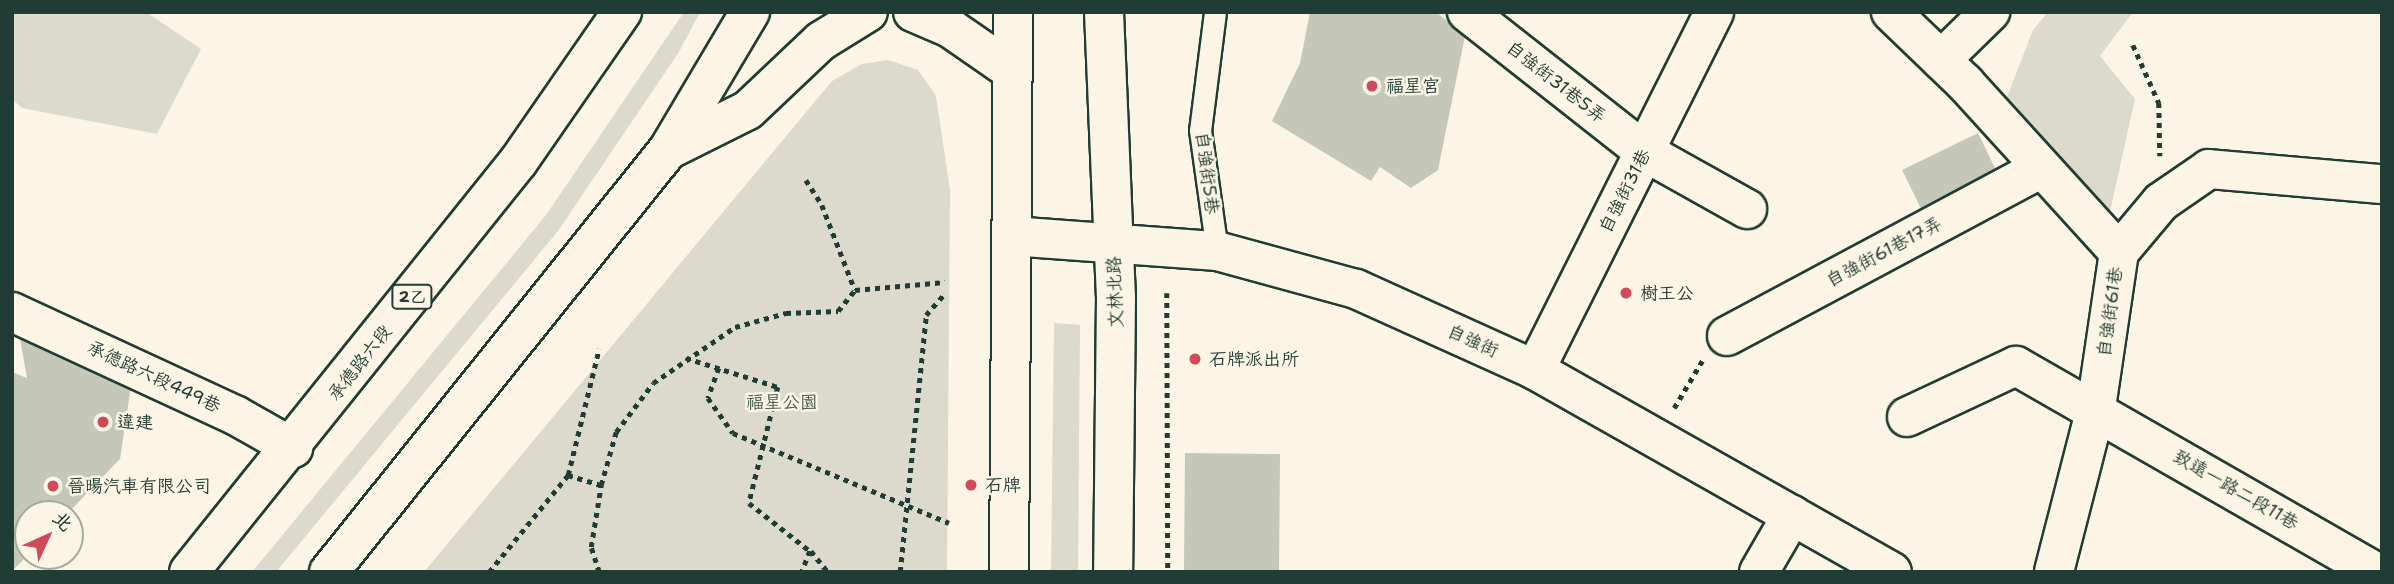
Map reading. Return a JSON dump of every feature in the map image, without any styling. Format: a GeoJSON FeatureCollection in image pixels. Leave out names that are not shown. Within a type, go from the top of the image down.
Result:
{"type":"FeatureCollection","features":[{"type":"Feature","properties":{"kind":"street","name":"承德路六段"},"geometry":{"type":"LineString","coordinates":[[189,572],[293,448],[518,162],[622,12]]}},
{"type":"Feature","properties":{"kind":"street"},"geometry":{"type":"LineString","coordinates":[[329,572],[668,150],[750,12]]}},
{"type":"Feature","properties":{"kind":"street"},"geometry":{"type":"LineString","coordinates":[[668,150],[748,110],[821,41],[868,12]]}},
{"type":"Feature","properties":{"kind":"street"},"geometry":{"type":"LineString","coordinates":[[913,12],[950,27],[1012,71]]}},
{"type":"Feature","properties":{"kind":"street"},"geometry":{"type":"LineString","coordinates":[[1009,572],[1013,12]]}},
{"type":"Feature","properties":{"kind":"street","name":"文林北路"},"geometry":{"type":"LineString","coordinates":[[1104,12],[1113,240],[1113,572]]}},
{"type":"Feature","properties":{"kind":"street","name":"自強街31巷5弄"},"geometry":{"type":"LineString","coordinates":[[1467,12],[1645,152],[1747,209]]}},
{"type":"Feature","properties":{"kind":"street","name":"自強街31巷"},"geometry":{"type":"LineString","coordinates":[[1535,370],[1714,12]]}},
{"type":"Feature","properties":{"kind":"street","name":"自強街61巷"},"geometry":{"type":"LineString","coordinates":[[1891,12],[1941,60],[2119,253],[2096,408],[2054,572]]}},
{"type":"Feature","properties":{"kind":"street"},"geometry":{"type":"LineString","coordinates":[[1941,60],[1990,12]]}},
{"type":"Feature","properties":{"kind":"street","name":"自強街61巷17弄"},"geometry":{"type":"LineString","coordinates":[[1727,335],[2040,168]]}},
{"type":"Feature","properties":{"kind":"street"},"geometry":{"type":"LineString","coordinates":[[2119,253],[2161,202],[2209,169],[2382,184]]}},
{"type":"Feature","properties":{"kind":"street","name":"自強街"},"geometry":{"type":"LineString","coordinates":[[1011,236],[1113,240],[1217,251],[1356,289],[1535,370],[1892,572]]}},
{"type":"Feature","properties":{"kind":"street","name":"承德路六段449巷"},"geometry":{"type":"LineString","coordinates":[[12,312],[235,415],[293,448]]}},
{"type":"Feature","properties":{"kind":"street","name":"致遠一路二段11巷"},"geometry":{"type":"LineString","coordinates":[[1907,417],[2015,366],[2096,408],[2376,572]]}},
{"type":"Feature","properties":{"kind":"street"},"geometry":{"type":"LineString","coordinates":[[1759,572],[1792,515]]}},
{"type":"Feature","properties":{"kind":"lane","name":"自強街5巷"},"geometry":{"type":"LineString","coordinates":[[1215,12],[1200,130],[1217,251]]}},
{"type":"Feature","properties":{"kind":"path"},"geometry":{"type":"LineString","coordinates":[[2133,45],[2158,103],[2161,202]]}},
{"type":"Feature","properties":{"kind":"path"},"geometry":{"type":"LineString","coordinates":[[806,180],[822,205],[855,290]]}},
{"type":"Feature","properties":{"kind":"path"},"geometry":{"type":"LineString","coordinates":[[599,572],[592,547],[601,485],[615,432],[653,383],[685,357],[734,327],[786,313],[838,311],[855,290],[944,282]]}},
{"type":"Feature","properties":{"kind":"path"},"geometry":{"type":"LineString","coordinates":[[1167,293],[1168,572]]}},
{"type":"Feature","properties":{"kind":"path"},"geometry":{"type":"LineString","coordinates":[[900,572],[926,315],[944,294]]}},
{"type":"Feature","properties":{"kind":"path"},"geometry":{"type":"LineString","coordinates":[[1656,438],[1708,351],[1727,335]]}},
{"type":"Feature","properties":{"kind":"path"},"geometry":{"type":"LineString","coordinates":[[489,572],[568,475],[599,349]]}},
{"type":"Feature","properties":{"kind":"path"},"geometry":{"type":"LineString","coordinates":[[685,357],[778,387],[749,503],[810,551],[828,572]]}},
{"type":"Feature","properties":{"kind":"path"},"geometry":{"type":"LineString","coordinates":[[719,368],[708,398],[733,433],[948,523]]}},
{"type":"Feature","properties":{"kind":"path"},"geometry":{"type":"LineString","coordinates":[[568,475],[601,485]]}},
{"type":"Feature","properties":{"kind":"path"},"geometry":{"type":"LineString","coordinates":[[802,572],[810,551]]}},
{"type":"Feature","properties":{"kind":"green space"},"geometry":{"type":"Polygon","coordinates":[[[12,12],[146,12],[201,49],[157,134],[22,108],[12,99],[12,12]]]}},
{"type":"Feature","properties":{"kind":"green space"},"geometry":{"type":"Polygon","coordinates":[[[684,12],[700,12],[679,52],[558,231],[276,572],[252,572],[546,215],[684,12]]]}},
{"type":"Feature","properties":{"kind":"green space"},"geometry":{"type":"Polygon","coordinates":[[[2048,12],[2133,12],[2100,56],[2135,99],[2110,212],[2007,97],[2033,30],[2048,12]]]}},
{"type":"Feature","properties":{"kind":"green space","name":"福星公園"},"geometry":{"type":"Polygon","coordinates":[[[888,60],[918,70],[936,96],[950,190],[947,572],[424,572],[832,81],[862,64],[888,60]]]}},
{"type":"Feature","properties":{"kind":"green space"},"geometry":{"type":"Polygon","coordinates":[[[1054,323],[1080,325],[1078,572],[1051,572],[1054,323]]]}},
{"type":"Feature","properties":{"kind":"building","name":"福星宮"},"geometry":{"type":"Polygon","coordinates":[[[1310,12],[1436,12],[1465,36],[1438,170],[1411,188],[1380,167],[1371,181],[1272,121],[1300,63],[1310,12]]]}},
{"type":"Feature","properties":{"kind":"building"},"geometry":{"type":"Polygon","coordinates":[[[1978,133],[2008,195],[1932,231],[1902,170],[1978,133]]]}},
{"type":"Feature","properties":{"kind":"building"},"geometry":{"type":"Polygon","coordinates":[[[20,339],[98,372],[132,379],[120,459],[80,500],[14,500],[12,571],[12,372],[27,378],[20,339]]]}},
{"type":"Feature","properties":{"kind":"building"},"geometry":{"type":"Polygon","coordinates":[[[1185,453],[1280,454],[1279,572],[1184,572],[1185,453]]]}},
{"type":"Feature","properties":{"kind":"place","name":"福星宮"},"geometry":{"type":"Point","coordinates":[1372,86]}},
{"type":"Feature","properties":{"kind":"place","name":"樹王公"},"geometry":{"type":"Point","coordinates":[1626,293]}},
{"type":"Feature","properties":{"kind":"place","name":"石牌派出所"},"geometry":{"type":"Point","coordinates":[1195,359]}},
{"type":"Feature","properties":{"kind":"place","name":"違建"},"geometry":{"type":"Point","coordinates":[103,422]}},
{"type":"Feature","properties":{"kind":"place","name":"石牌"},"geometry":{"type":"Point","coordinates":[971,485]}},
{"type":"Feature","properties":{"kind":"place","name":"晉暘汽車有限公司"},"geometry":{"type":"Point","coordinates":[53,486]}}]}
